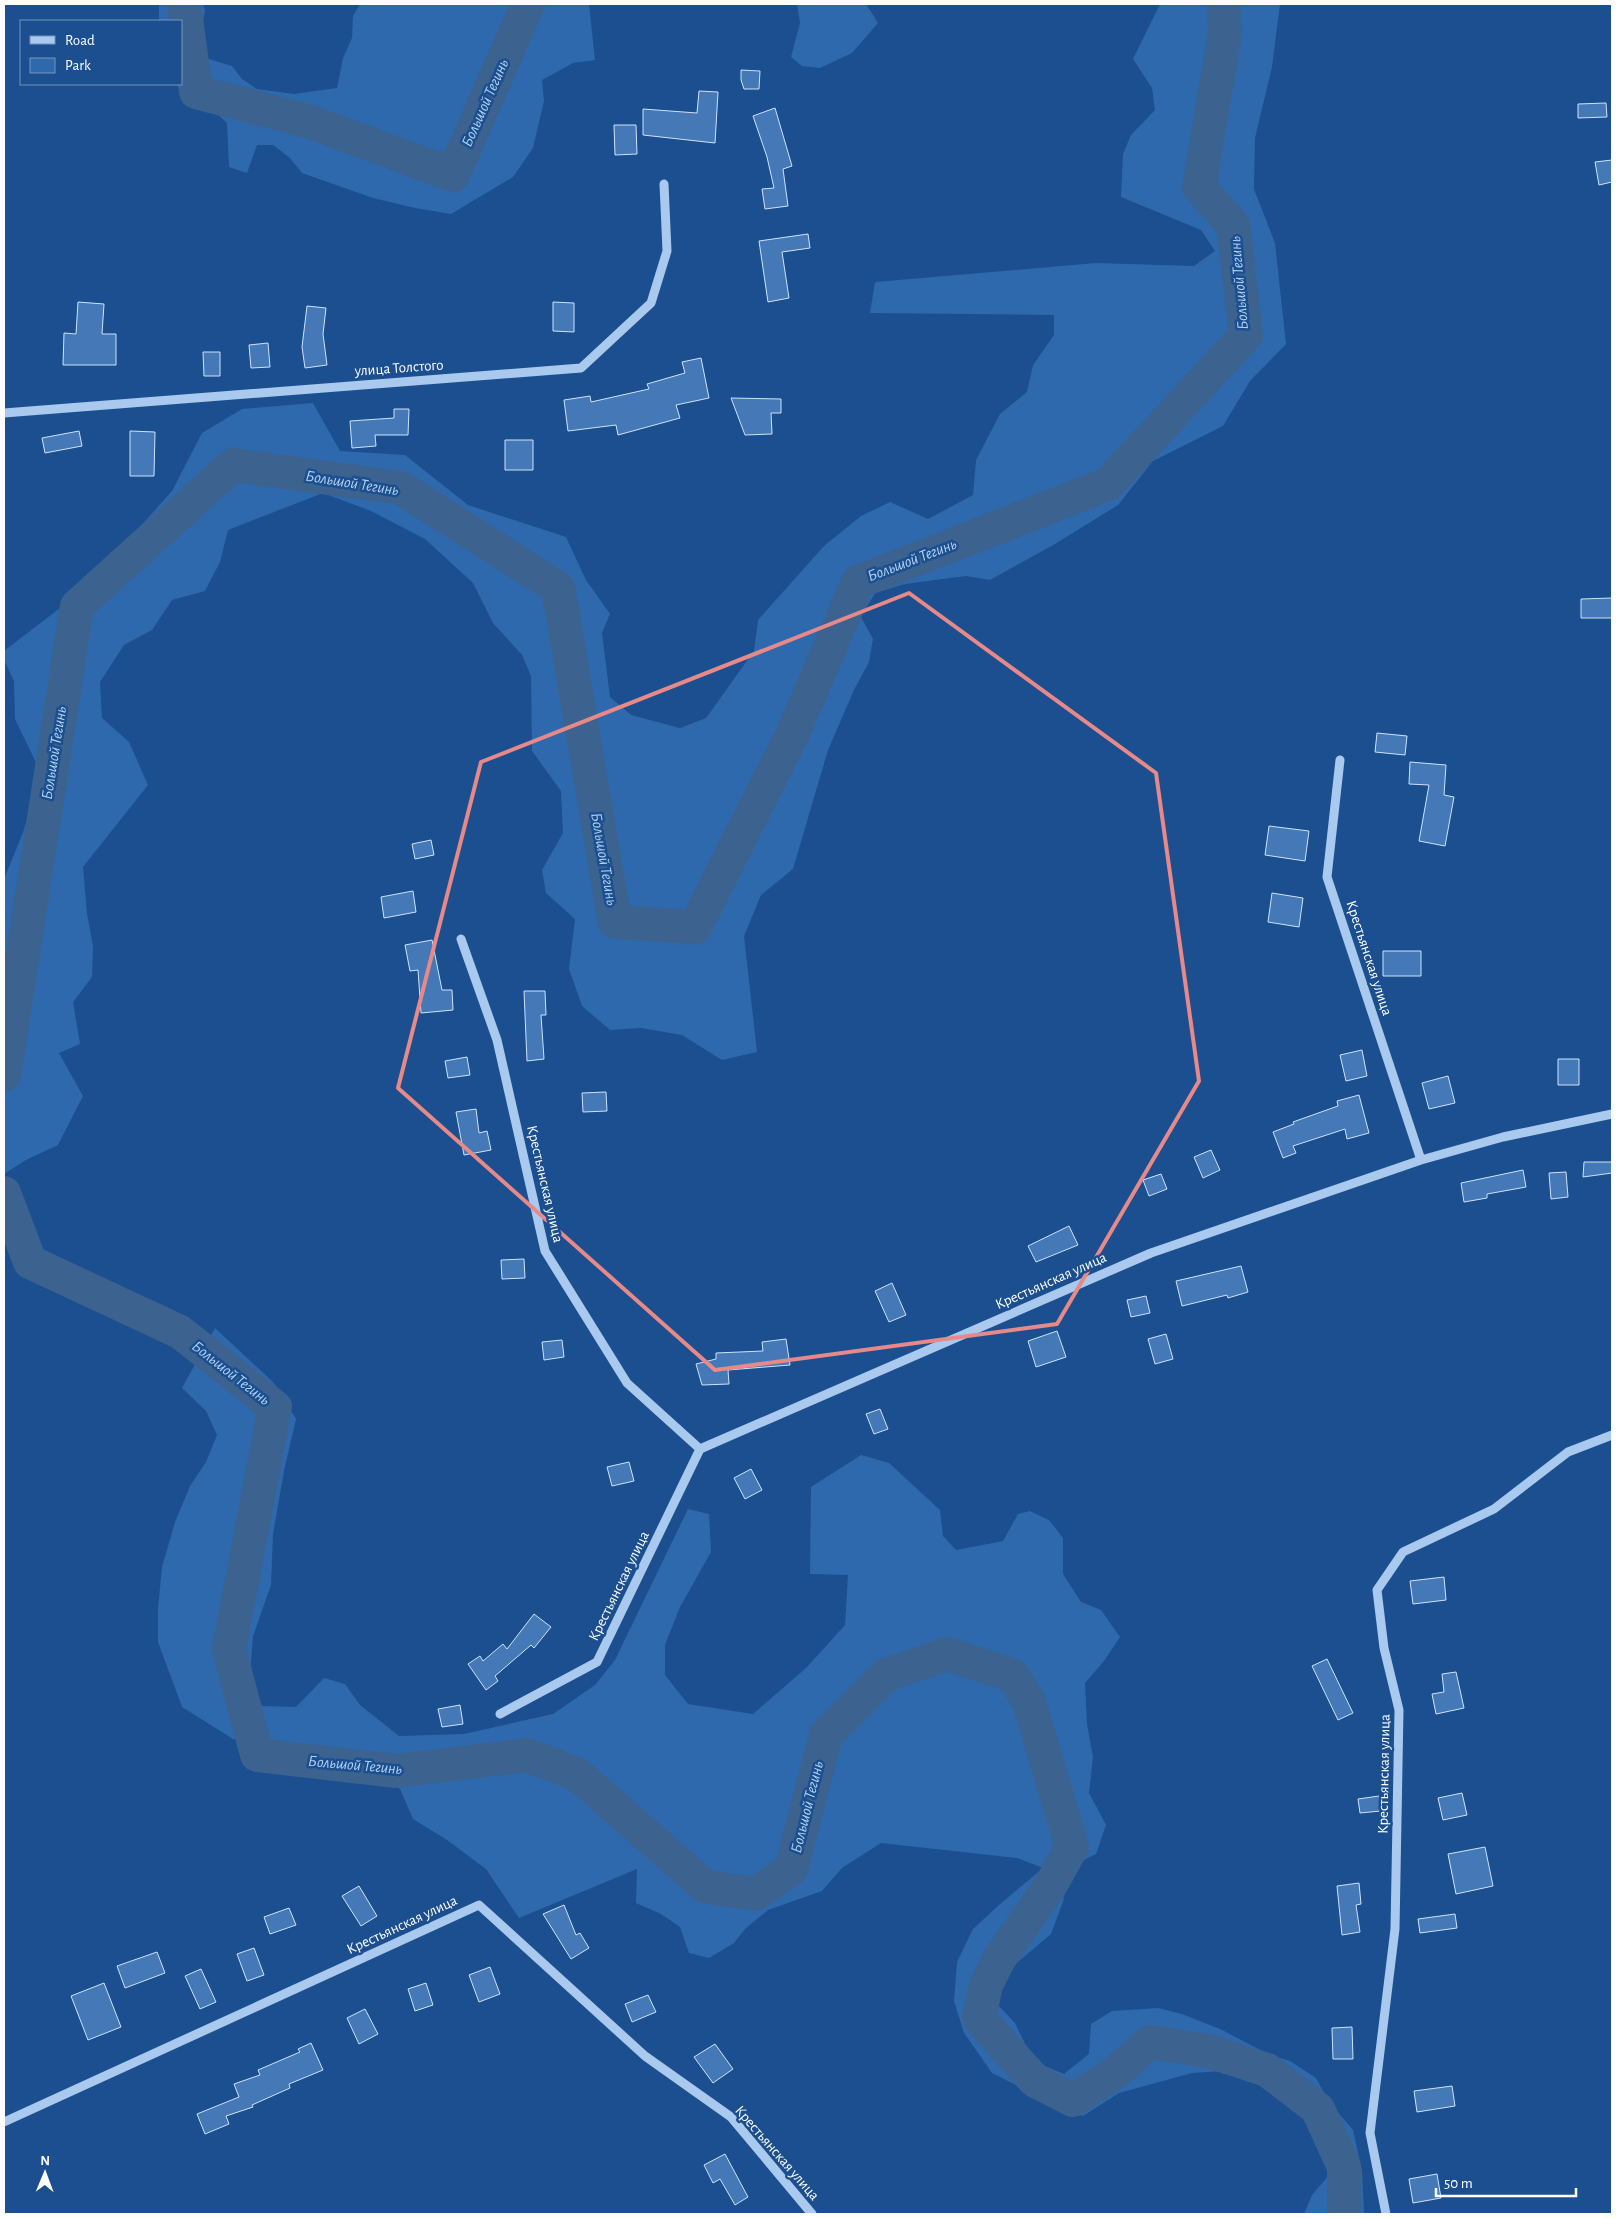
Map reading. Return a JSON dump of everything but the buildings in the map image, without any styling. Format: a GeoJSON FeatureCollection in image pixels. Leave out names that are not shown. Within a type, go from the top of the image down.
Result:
{"type":"FeatureCollection","features":[{"type":"Feature","properties":{"kind":"street","name":"улица Толстого"},"geometry":{"type":"LineString","coordinates":[[4,413],[581,368],[651,303],[667,252],[664,184]]}},
{"type":"Feature","properties":{"kind":"street","name":"Крестьянская улица"},"geometry":{"type":"LineString","coordinates":[[1340,760],[1327,877],[1421,1160]]}},
{"type":"Feature","properties":{"kind":"street","name":"Крестьянская улица"},"geometry":{"type":"LineString","coordinates":[[461,939],[497,1040],[545,1251],[627,1383],[700,1449]]}},
{"type":"Feature","properties":{"kind":"street","name":"Крестьянская улица"},"geometry":{"type":"LineString","coordinates":[[500,1714],[597,1662],[700,1449],[1151,1253],[1421,1160],[1502,1138],[1612,1114]]}},
{"type":"Feature","properties":{"kind":"street","name":"Крестьянская улица"},"geometry":{"type":"LineString","coordinates":[[1386,2214],[1370,2133],[1395,1930],[1399,1710],[1384,1648],[1377,1590],[1403,1552],[1494,1509],[1568,1452],[1612,1435]]}},
{"type":"Feature","properties":{"kind":"street","name":"Крестьянская улица"},"geometry":{"type":"LineString","coordinates":[[4,2122],[479,1905],[644,2056],[731,2117],[812,2214]]}},
{"type":"Feature","properties":{"kind":"highlighted area"},"geometry":{"type":"Polygon","coordinates":[[[909,593],[1156,773],[1199,1081],[1057,1324],[715,1370],[398,1088],[481,762],[909,593]]]}},
{"type":"Feature","properties":{"kind":"green space"},"geometry":{"type":"Polygon","coordinates":[[[159,4],[203,4],[205,11],[200,38],[182,45],[182,20],[159,20],[159,4]]]}},
{"type":"Feature","properties":{"kind":"green space"},"geometry":{"type":"Polygon","coordinates":[[[360,4],[589,4],[595,60],[573,63],[542,80],[544,101],[533,148],[513,177],[451,214],[373,198],[302,173],[290,158],[273,145],[257,145],[247,173],[229,167],[227,123],[202,100],[183,91],[182,72],[209,59],[232,66],[242,79],[257,89],[294,94],[337,88],[343,58],[352,38],[353,16],[360,4]]]}},
{"type":"Feature","properties":{"kind":"green space"},"geometry":{"type":"Polygon","coordinates":[[[797,4],[866,4],[878,23],[852,53],[820,68],[802,66],[791,57],[800,23],[797,4]]]}},
{"type":"Feature","properties":{"kind":"green space"},"geometry":{"type":"Polygon","coordinates":[[[1160,4],[1280,4],[1272,67],[1255,138],[1254,189],[1275,243],[1286,344],[1250,381],[1223,426],[1153,461],[1118,505],[1055,544],[990,580],[966,576],[905,584],[875,593],[861,617],[873,639],[869,662],[854,690],[828,750],[793,869],[761,895],[744,936],[757,1052],[722,1060],[682,1035],[641,1028],[610,1030],[582,1006],[569,969],[575,919],[546,893],[542,870],[563,833],[561,791],[532,751],[531,676],[522,655],[493,623],[473,583],[425,539],[371,511],[323,493],[228,530],[220,562],[205,591],[172,600],[152,630],[124,645],[100,682],[102,718],[129,742],[148,785],[83,867],[87,914],[93,946],[92,977],[73,1002],[80,1044],[59,1053],[83,1096],[58,1145],[26,1160],[4,1174],[4,879],[22,835],[42,775],[15,719],[14,681],[4,660],[4,651],[60,608],[139,528],[172,491],[202,433],[242,409],[313,403],[340,451],[405,455],[468,505],[566,537],[586,580],[610,614],[602,633],[610,697],[631,715],[680,728],[706,718],[754,651],[758,620],[824,546],[861,516],[890,502],[928,519],[973,495],[976,460],[1000,414],[1027,392],[1033,365],[1054,335],[1054,315],[870,313],[875,282],[1096,263],[1194,266],[1215,251],[1201,230],[1121,197],[1123,154],[1131,135],[1155,110],[1152,88],[1133,59],[1160,4]]]}},
{"type":"Feature","properties":{"kind":"green space"},"geometry":{"type":"Polygon","coordinates":[[[215,1328],[273,1382],[296,1419],[284,1471],[273,1534],[271,1585],[253,1636],[250,1673],[262,1706],[296,1707],[324,1678],[345,1684],[360,1705],[399,1736],[464,1734],[553,1714],[595,1685],[615,1660],[688,1509],[709,1514],[711,1552],[680,1607],[665,1645],[665,1675],[688,1704],[753,1714],[807,1667],[845,1625],[848,1575],[810,1574],[811,1487],[861,1455],[889,1463],[940,1510],[943,1536],[956,1550],[1003,1541],[1018,1514],[1030,1511],[1049,1520],[1063,1538],[1063,1574],[1081,1602],[1101,1610],[1120,1637],[1104,1661],[1085,1683],[1087,1724],[1093,1757],[1089,1793],[1106,1825],[1096,1854],[1057,1873],[1064,1899],[1051,1934],[1006,1972],[998,2005],[1015,2023],[1026,2046],[1045,2066],[1064,2074],[1089,2054],[1091,2024],[1112,2011],[1158,2008],[1182,2014],[1220,2029],[1270,2055],[1290,2061],[1316,2078],[1329,2102],[1353,2130],[1362,2171],[1364,2214],[1304,2214],[1312,2195],[1329,2175],[1298,2107],[1239,2070],[1192,2073],[1119,2093],[1083,2116],[992,2073],[964,2033],[954,2001],[957,1962],[973,1929],[1043,1868],[1017,1858],[881,1843],[842,1868],[822,1891],[768,1910],[745,1929],[734,1943],[709,1958],[689,1953],[680,1927],[661,1914],[636,1903],[637,1869],[519,1918],[486,1869],[447,1840],[413,1819],[400,1789],[325,1746],[233,1739],[182,1707],[158,1642],[158,1609],[162,1567],[175,1522],[190,1486],[206,1462],[217,1435],[206,1411],[182,1388],[215,1328]]]}},
{"type":"Feature","properties":{"kind":"waterway","name":"Большой Тегинь"},"geometry":{"type":"LineString","coordinates":[[184,4],[196,92],[311,122],[453,175],[528,4]]}},
{"type":"Feature","properties":{"kind":"waterway","name":"Большой Тегинь"},"geometry":{"type":"LineString","coordinates":[[4,1075],[77,606],[233,465],[401,488],[558,588],[615,922],[695,927],[793,733],[858,582],[1108,484],[1246,335],[1233,225],[1199,187],[1225,34],[1224,4]]}},
{"type":"Feature","properties":{"kind":"waterway","name":"Большой Тегинь"},"geometry":{"type":"LineString","coordinates":[[4,1193],[30,1262],[180,1332],[275,1407],[229,1649],[257,1755],[396,1771],[527,1755],[577,1774],[706,1887],[756,1894],[791,1869],[826,1735],[886,1675],[947,1654],[1012,1675],[1029,1702],[1072,1847],[1049,1888],[999,1959],[986,1985],[979,2018],[1034,2080],[1073,2100],[1116,2072],[1150,2042],[1209,2051],[1267,2070],[1318,2109],[1344,2166],[1344,2214]]}}]}
